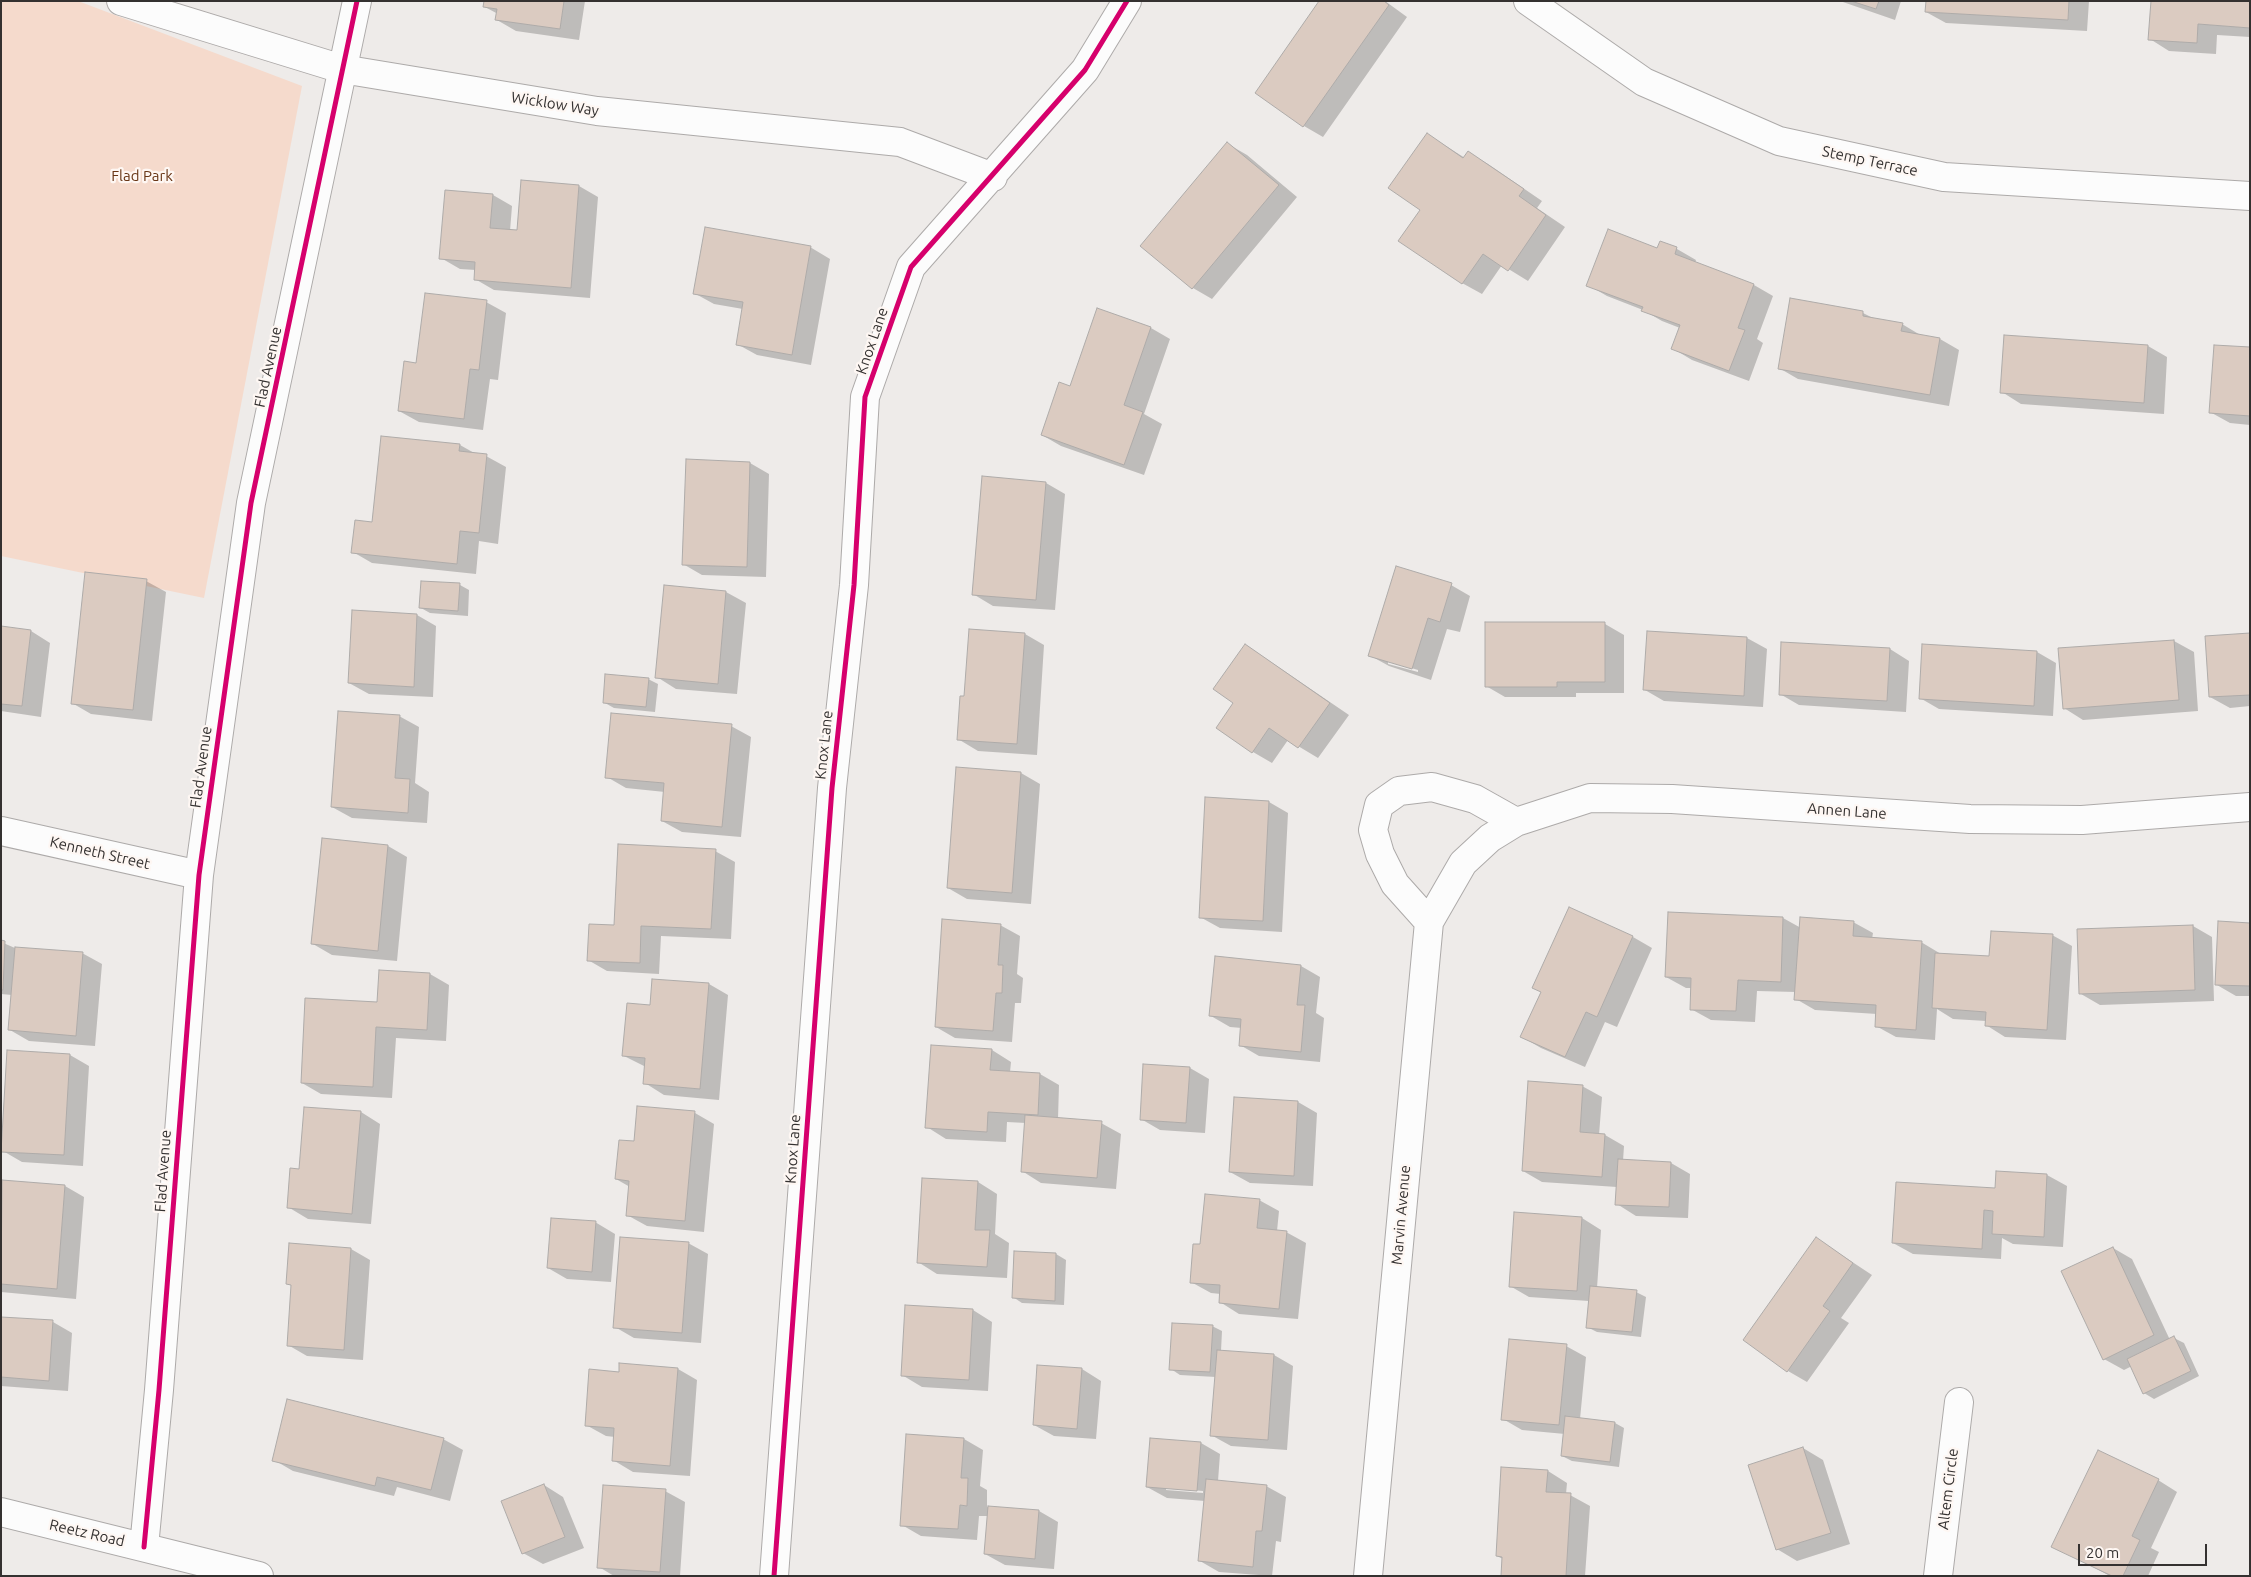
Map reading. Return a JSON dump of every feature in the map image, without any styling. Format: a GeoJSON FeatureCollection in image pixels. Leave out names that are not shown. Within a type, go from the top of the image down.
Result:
{"type":"FeatureCollection","features":[{"type":"Feature","properties":{"kind":"street","name":"Wicklow Way"},"geometry":{"type":"LineString","coordinates":[[122,1],[342,69],[597,112],[900,142],[993,177]]}},
{"type":"Feature","properties":{"kind":"street","name":"Flad Avenue"},"geometry":{"type":"LineString","coordinates":[[144,1546],[159,1390],[198,875],[251,503],[357,1]]}},
{"type":"Feature","properties":{"kind":"street","name":"Knox Lane"},"geometry":{"type":"LineString","coordinates":[[774,1576],[832,788],[854,585],[866,397],[911,267],[993,177],[1085,70],[1128,1]]}},
{"type":"Feature","properties":{"kind":"street","name":"Stemp Terrace"},"geometry":{"type":"LineString","coordinates":[[1528,1],[1644,82],[1778,142],[1944,177],[2250,196]]}},
{"type":"Feature","properties":{"kind":"street"},"geometry":{"type":"LineString","coordinates":[[1429,922],[1396,884],[1380,854],[1373,830],[1379,805],[1399,791],[1432,786],[1475,799],[1516,822]]}},
{"type":"Feature","properties":{"kind":"street","name":"Annen Lane"},"geometry":{"type":"LineString","coordinates":[[1463,863],[1490,838],[1516,822],[1590,798],[1672,798],[1970,819],[2082,820],[2250,807]]}},
{"type":"Feature","properties":{"kind":"street","name":"Kenneth Street"},"geometry":{"type":"LineString","coordinates":[[1,830],[198,875]]}},
{"type":"Feature","properties":{"kind":"street","name":"Marvin Avenue"},"geometry":{"type":"LineString","coordinates":[[1368,1576],[1429,922],[1463,863]]}},
{"type":"Feature","properties":{"kind":"street","name":"Altem Circle"},"geometry":{"type":"LineString","coordinates":[[1938,1576],[1959,1402]]}},
{"type":"Feature","properties":{"kind":"street","name":"Reetz Road"},"geometry":{"type":"LineString","coordinates":[[1,1512],[259,1576]]}},
{"type":"Feature","properties":{"kind":"green space","name":"Flad Park"},"geometry":{"type":"Polygon","coordinates":[[[1,1],[78,1],[302,86],[204,598],[1,556],[1,1]]]}},
{"type":"Feature","properties":{"kind":"building"},"geometry":{"type":"Polygon","coordinates":[[[484,1],[564,1],[560,29],[495,20],[497,9],[483,7],[484,1]]]}},
{"type":"Feature","properties":{"kind":"building"},"geometry":{"type":"Polygon","coordinates":[[[1319,1],[1384,1],[1389,5],[1303,127],[1255,93],[1319,1]]]}},
{"type":"Feature","properties":{"kind":"building"},"geometry":{"type":"Polygon","coordinates":[[[1851,1],[1879,1],[1876,9],[1851,1]]]}},
{"type":"Feature","properties":{"kind":"building"},"geometry":{"type":"Polygon","coordinates":[[[1926,1],[2069,1],[2068,20],[1925,12],[1926,1]]]}},
{"type":"Feature","properties":{"kind":"building"},"geometry":{"type":"Polygon","coordinates":[[[2151,1],[2250,1],[2250,28],[2198,24],[2197,43],[2148,40],[2151,1]]]}},
{"type":"Feature","properties":{"kind":"building"},"geometry":{"type":"Polygon","coordinates":[[[1427,133],[1463,158],[1468,151],[1524,189],[1519,196],[1546,215],[1508,271],[1483,254],[1462,284],[1398,241],[1420,210],[1388,188],[1427,133]]]}},
{"type":"Feature","properties":{"kind":"building"},"geometry":{"type":"Polygon","coordinates":[[[1227,142],[1279,185],[1192,289],[1140,246],[1227,142]]]}},
{"type":"Feature","properties":{"kind":"building"},"geometry":{"type":"Polygon","coordinates":[[[521,180],[579,185],[571,288],[474,280],[475,262],[439,259],[445,190],[493,194],[490,228],[517,230],[521,180]]]}},
{"type":"Feature","properties":{"kind":"building"},"geometry":{"type":"Polygon","coordinates":[[[705,227],[811,246],[792,355],[736,345],[743,302],[693,294],[705,227]]]}},
{"type":"Feature","properties":{"kind":"building"},"geometry":{"type":"Polygon","coordinates":[[[1608,229],[1657,248],[1660,241],[1677,247],[1675,254],[1754,284],[1738,328],[1745,330],[1729,371],[1671,349],[1680,325],[1641,311],[1643,307],[1586,286],[1608,229]]]}},
{"type":"Feature","properties":{"kind":"building"},"geometry":{"type":"Polygon","coordinates":[[[425,293],[487,300],[479,370],[470,369],[464,419],[398,411],[404,361],[416,363],[425,293]]]}},
{"type":"Feature","properties":{"kind":"building"},"geometry":{"type":"Polygon","coordinates":[[[1790,298],[1863,311],[1863,316],[1903,323],[1901,331],[1940,338],[1930,395],[1778,369],[1790,298]]]}},
{"type":"Feature","properties":{"kind":"building"},"geometry":{"type":"Polygon","coordinates":[[[1097,308],[1151,327],[1124,405],[1143,412],[1124,465],[1041,435],[1059,382],[1070,386],[1097,308]]]}},
{"type":"Feature","properties":{"kind":"building"},"geometry":{"type":"Polygon","coordinates":[[[2004,335],[2148,345],[2144,403],[2000,393],[2004,335]]]}},
{"type":"Feature","properties":{"kind":"building"},"geometry":{"type":"Polygon","coordinates":[[[2214,345],[2250,347],[2250,416],[2209,413],[2214,345]]]}},
{"type":"Feature","properties":{"kind":"building"},"geometry":{"type":"Polygon","coordinates":[[[381,436],[460,444],[459,451],[487,454],[479,533],[460,531],[457,564],[351,553],[355,520],[372,522],[381,436]]]}},
{"type":"Feature","properties":{"kind":"building"},"geometry":{"type":"Polygon","coordinates":[[[686,459],[750,462],[747,567],[682,565],[686,459]]]}},
{"type":"Feature","properties":{"kind":"building"},"geometry":{"type":"Polygon","coordinates":[[[982,476],[1046,482],[1036,600],[972,595],[982,476]]]}},
{"type":"Feature","properties":{"kind":"building"},"geometry":{"type":"Polygon","coordinates":[[[1396,566],[1452,583],[1440,622],[1428,618],[1412,669],[1368,656],[1396,566]]]}},
{"type":"Feature","properties":{"kind":"building"},"geometry":{"type":"Polygon","coordinates":[[[85,572],[147,579],[133,710],[71,704],[85,572]]]}},
{"type":"Feature","properties":{"kind":"building"},"geometry":{"type":"Polygon","coordinates":[[[421,581],[460,583],[458,611],[419,608],[421,581]]]}},
{"type":"Feature","properties":{"kind":"building"},"geometry":{"type":"Polygon","coordinates":[[[664,585],[726,591],[718,684],[655,678],[664,585]]]}},
{"type":"Feature","properties":{"kind":"building"},"geometry":{"type":"Polygon","coordinates":[[[352,610],[417,614],[414,687],[348,683],[352,610]]]}},
{"type":"Feature","properties":{"kind":"building"},"geometry":{"type":"Polygon","coordinates":[[[1485,622],[1605,622],[1605,682],[1557,682],[1557,687],[1485,687],[1485,622]]]}},
{"type":"Feature","properties":{"kind":"building"},"geometry":{"type":"Polygon","coordinates":[[[1,626],[31,630],[22,706],[1,704],[1,626]]]}},
{"type":"Feature","properties":{"kind":"building"},"geometry":{"type":"Polygon","coordinates":[[[969,629],[1025,633],[1017,744],[957,740],[960,696],[964,696],[969,629]]]}},
{"type":"Feature","properties":{"kind":"building"},"geometry":{"type":"Polygon","coordinates":[[[1647,631],[1747,637],[1744,696],[1643,690],[1647,631]]]}},
{"type":"Feature","properties":{"kind":"building"},"geometry":{"type":"Polygon","coordinates":[[[2250,633],[2250,695],[2209,697],[2205,636],[2250,633]]]}},
{"type":"Feature","properties":{"kind":"building"},"geometry":{"type":"Polygon","coordinates":[[[2174,640],[2179,700],[2063,709],[2058,648],[2174,640]]]}},
{"type":"Feature","properties":{"kind":"building"},"geometry":{"type":"Polygon","coordinates":[[[1781,642],[1890,648],[1887,701],[1779,695],[1781,642]]]}},
{"type":"Feature","properties":{"kind":"building"},"geometry":{"type":"Polygon","coordinates":[[[1245,644],[1330,703],[1298,748],[1269,728],[1252,753],[1216,728],[1233,703],[1213,689],[1245,644]]]}},
{"type":"Feature","properties":{"kind":"building"},"geometry":{"type":"Polygon","coordinates":[[[1922,644],[2037,651],[2034,706],[1919,699],[1922,644]]]}},
{"type":"Feature","properties":{"kind":"building"},"geometry":{"type":"Polygon","coordinates":[[[605,674],[649,678],[646,707],[603,703],[605,674]]]}},
{"type":"Feature","properties":{"kind":"building"},"geometry":{"type":"Polygon","coordinates":[[[338,711],[400,715],[395,778],[410,779],[408,813],[331,807],[338,711]]]}},
{"type":"Feature","properties":{"kind":"building"},"geometry":{"type":"Polygon","coordinates":[[[611,713],[732,724],[722,827],[661,821],[664,783],[605,778],[611,713]]]}},
{"type":"Feature","properties":{"kind":"building"},"geometry":{"type":"Polygon","coordinates":[[[956,767],[1021,772],[1012,893],[947,888],[956,767]]]}},
{"type":"Feature","properties":{"kind":"building"},"geometry":{"type":"Polygon","coordinates":[[[1205,797],[1269,801],[1263,921],[1199,918],[1205,797]]]}},
{"type":"Feature","properties":{"kind":"building"},"geometry":{"type":"Polygon","coordinates":[[[322,838],[388,845],[378,951],[311,944],[322,838]]]}},
{"type":"Feature","properties":{"kind":"building"},"geometry":{"type":"Polygon","coordinates":[[[618,844],[716,849],[711,929],[641,926],[640,963],[587,961],[589,924],[614,925],[618,844]]]}},
{"type":"Feature","properties":{"kind":"building"},"geometry":{"type":"Polygon","coordinates":[[[1569,907],[1633,936],[1597,1017],[1586,1012],[1565,1057],[1520,1037],[1541,992],[1532,988],[1569,907]]]}},
{"type":"Feature","properties":{"kind":"building"},"geometry":{"type":"Polygon","coordinates":[[[1668,912],[1783,917],[1781,982],[1738,980],[1736,1011],[1690,1010],[1691,978],[1665,977],[1668,912]]]}},
{"type":"Feature","properties":{"kind":"building"},"geometry":{"type":"Polygon","coordinates":[[[1800,917],[1854,921],[1853,936],[1922,941],[1916,1030],[1875,1027],[1876,1005],[1794,1000],[1800,917]]]}},
{"type":"Feature","properties":{"kind":"building"},"geometry":{"type":"Polygon","coordinates":[[[942,919],[1001,924],[998,965],[1003,965],[1002,993],[996,993],[993,1031],[935,1027],[942,919]]]}},
{"type":"Feature","properties":{"kind":"building"},"geometry":{"type":"Polygon","coordinates":[[[2218,921],[2250,923],[2250,986],[2215,985],[2218,921]]]}},
{"type":"Feature","properties":{"kind":"building"},"geometry":{"type":"Polygon","coordinates":[[[2193,925],[2195,990],[2079,994],[2077,929],[2193,925]]]}},
{"type":"Feature","properties":{"kind":"building"},"geometry":{"type":"Polygon","coordinates":[[[1991,931],[2053,934],[2047,1030],[1985,1026],[1986,1012],[1932,1008],[1935,953],[1989,956],[1991,931]]]}},
{"type":"Feature","properties":{"kind":"building"},"geometry":{"type":"Polygon","coordinates":[[[1,940],[5,941],[3,990],[1,990],[1,940]]]}},
{"type":"Feature","properties":{"kind":"building"},"geometry":{"type":"Polygon","coordinates":[[[15,947],[83,952],[76,1036],[8,1030],[15,947]]]}},
{"type":"Feature","properties":{"kind":"building"},"geometry":{"type":"Polygon","coordinates":[[[1215,956],[1301,965],[1297,1005],[1305,1005],[1301,1052],[1239,1046],[1241,1019],[1209,1016],[1215,956]]]}},
{"type":"Feature","properties":{"kind":"building"},"geometry":{"type":"Polygon","coordinates":[[[379,970],[430,973],[427,1030],[376,1027],[373,1087],[301,1083],[305,998],[377,1002],[379,970]]]}},
{"type":"Feature","properties":{"kind":"building"},"geometry":{"type":"Polygon","coordinates":[[[652,979],[709,983],[700,1089],[643,1084],[645,1058],[622,1056],[627,1003],[650,1005],[652,979]]]}},
{"type":"Feature","properties":{"kind":"building"},"geometry":{"type":"Polygon","coordinates":[[[931,1045],[992,1049],[990,1070],[1040,1073],[1038,1115],[988,1112],[987,1132],[925,1128],[931,1045]]]}},
{"type":"Feature","properties":{"kind":"building"},"geometry":{"type":"Polygon","coordinates":[[[7,1050],[70,1054],[64,1155],[1,1152],[7,1050]]]}},
{"type":"Feature","properties":{"kind":"building"},"geometry":{"type":"Polygon","coordinates":[[[1143,1064],[1190,1067],[1186,1123],[1140,1120],[1143,1064]]]}},
{"type":"Feature","properties":{"kind":"building"},"geometry":{"type":"Polygon","coordinates":[[[1528,1081],[1583,1085],[1580,1132],[1605,1134],[1602,1177],[1522,1171],[1528,1081]]]}},
{"type":"Feature","properties":{"kind":"building"},"geometry":{"type":"Polygon","coordinates":[[[1234,1097],[1298,1101],[1294,1176],[1229,1172],[1234,1097]]]}},
{"type":"Feature","properties":{"kind":"building"},"geometry":{"type":"Polygon","coordinates":[[[637,1106],[695,1111],[685,1221],[626,1216],[629,1181],[615,1179],[619,1140],[634,1141],[637,1106]]]}},
{"type":"Feature","properties":{"kind":"building"},"geometry":{"type":"Polygon","coordinates":[[[304,1107],[361,1111],[352,1214],[287,1208],[290,1168],[299,1169],[304,1107]]]}},
{"type":"Feature","properties":{"kind":"building"},"geometry":{"type":"Polygon","coordinates":[[[1025,1115],[1102,1121],[1097,1178],[1021,1172],[1025,1115]]]}},
{"type":"Feature","properties":{"kind":"building"},"geometry":{"type":"Polygon","coordinates":[[[1618,1159],[1671,1162],[1669,1207],[1615,1205],[1618,1159]]]}},
{"type":"Feature","properties":{"kind":"building"},"geometry":{"type":"Polygon","coordinates":[[[1996,1171],[2047,1174],[2044,1237],[1992,1234],[1993,1211],[1984,1210],[1982,1249],[1892,1243],[1896,1182],[1995,1188],[1996,1171]]]}},
{"type":"Feature","properties":{"kind":"building"},"geometry":{"type":"Polygon","coordinates":[[[922,1178],[978,1181],[975,1230],[990,1230],[987,1267],[917,1263],[922,1178]]]}},
{"type":"Feature","properties":{"kind":"building"},"geometry":{"type":"Polygon","coordinates":[[[2,1180],[65,1185],[57,1289],[1,1284],[2,1180]]]}},
{"type":"Feature","properties":{"kind":"building"},"geometry":{"type":"Polygon","coordinates":[[[1205,1194],[1260,1199],[1257,1228],[1287,1231],[1279,1309],[1219,1303],[1220,1285],[1190,1283],[1193,1244],[1200,1244],[1205,1194]]]}},
{"type":"Feature","properties":{"kind":"building"},"geometry":{"type":"Polygon","coordinates":[[[1514,1212],[1582,1217],[1577,1291],[1509,1287],[1514,1212]]]}},
{"type":"Feature","properties":{"kind":"building"},"geometry":{"type":"Polygon","coordinates":[[[551,1218],[596,1221],[592,1272],[547,1268],[551,1218]]]}},
{"type":"Feature","properties":{"kind":"building"},"geometry":{"type":"Polygon","coordinates":[[[620,1237],[689,1242],[682,1333],[613,1328],[620,1237]]]}},
{"type":"Feature","properties":{"kind":"building"},"geometry":{"type":"Polygon","coordinates":[[[1816,1237],[1853,1263],[1823,1306],[1830,1311],[1787,1372],[1743,1340],[1816,1237]]]}},
{"type":"Feature","properties":{"kind":"building"},"geometry":{"type":"Polygon","coordinates":[[[289,1243],[351,1248],[344,1350],[287,1346],[291,1285],[286,1284],[289,1243]]]}},
{"type":"Feature","properties":{"kind":"building"},"geometry":{"type":"Polygon","coordinates":[[[2113,1247],[2154,1335],[2103,1360],[2061,1271],[2113,1247]]]}},
{"type":"Feature","properties":{"kind":"building"},"geometry":{"type":"Polygon","coordinates":[[[1014,1251],[1056,1253],[1055,1301],[1012,1298],[1014,1251]]]}},
{"type":"Feature","properties":{"kind":"building"},"geometry":{"type":"Polygon","coordinates":[[[1590,1286],[1637,1290],[1632,1332],[1586,1328],[1590,1286]]]}},
{"type":"Feature","properties":{"kind":"building"},"geometry":{"type":"Polygon","coordinates":[[[905,1305],[973,1309],[969,1380],[901,1376],[905,1305]]]}},
{"type":"Feature","properties":{"kind":"building"},"geometry":{"type":"Polygon","coordinates":[[[1,1317],[53,1320],[49,1381],[1,1377],[1,1317]]]}},
{"type":"Feature","properties":{"kind":"building"},"geometry":{"type":"Polygon","coordinates":[[[1172,1323],[1213,1325],[1210,1372],[1169,1370],[1172,1323]]]}},
{"type":"Feature","properties":{"kind":"building"},"geometry":{"type":"Polygon","coordinates":[[[2174,1336],[2191,1371],[2143,1394],[2127,1359],[2174,1336]]]}},
{"type":"Feature","properties":{"kind":"building"},"geometry":{"type":"Polygon","coordinates":[[[1509,1339],[1567,1344],[1559,1425],[1501,1420],[1509,1339]]]}},
{"type":"Feature","properties":{"kind":"building"},"geometry":{"type":"Polygon","coordinates":[[[1217,1350],[1274,1354],[1268,1440],[1210,1436],[1217,1350]]]}},
{"type":"Feature","properties":{"kind":"building"},"geometry":{"type":"Polygon","coordinates":[[[619,1363],[678,1368],[670,1466],[612,1461],[614,1428],[585,1426],[589,1369],[619,1372],[619,1363]]]}},
{"type":"Feature","properties":{"kind":"building"},"geometry":{"type":"Polygon","coordinates":[[[1037,1365],[1082,1368],[1077,1429],[1033,1425],[1037,1365]]]}},
{"type":"Feature","properties":{"kind":"building"},"geometry":{"type":"Polygon","coordinates":[[[287,1399],[444,1438],[431,1490],[377,1477],[375,1486],[272,1461],[287,1399]]]}},
{"type":"Feature","properties":{"kind":"building"},"geometry":{"type":"Polygon","coordinates":[[[1565,1416],[1615,1422],[1610,1462],[1561,1456],[1565,1416]]]}},
{"type":"Feature","properties":{"kind":"building"},"geometry":{"type":"Polygon","coordinates":[[[906,1434],[964,1438],[961,1478],[968,1478],[967,1506],[960,1505],[958,1529],[900,1526],[906,1434]]]}},
{"type":"Feature","properties":{"kind":"building"},"geometry":{"type":"Polygon","coordinates":[[[1150,1438],[1201,1442],[1197,1491],[1146,1487],[1150,1438]]]}},
{"type":"Feature","properties":{"kind":"building"},"geometry":{"type":"Polygon","coordinates":[[[1803,1447],[1831,1533],[1776,1550],[1748,1465],[1803,1447]]]}},
{"type":"Feature","properties":{"kind":"building"},"geometry":{"type":"Polygon","coordinates":[[[2098,1450],[2159,1479],[2132,1536],[2140,1540],[2123,1576],[2112,1576],[2051,1547],[2098,1450]]]}},
{"type":"Feature","properties":{"kind":"building"},"geometry":{"type":"Polygon","coordinates":[[[1501,1467],[1548,1470],[1546,1492],[1571,1493],[1566,1576],[1501,1576],[1502,1557],[1496,1556],[1501,1467]]]}},
{"type":"Feature","properties":{"kind":"building"},"geometry":{"type":"Polygon","coordinates":[[[1206,1479],[1267,1485],[1262,1531],[1256,1531],[1253,1567],[1198,1561],[1206,1479]]]}},
{"type":"Feature","properties":{"kind":"building"},"geometry":{"type":"Polygon","coordinates":[[[544,1484],[565,1537],[522,1554],[501,1501],[544,1484]]]}},
{"type":"Feature","properties":{"kind":"building"},"geometry":{"type":"Polygon","coordinates":[[[603,1485],[666,1489],[660,1572],[597,1568],[603,1485]]]}},
{"type":"Feature","properties":{"kind":"building"},"geometry":{"type":"Polygon","coordinates":[[[988,1506],[1039,1510],[1035,1559],[984,1554],[988,1506]]]}},
{"type":"Feature","properties":{"kind":"cycle path"},"geometry":{"type":"LineString","coordinates":[[144,1547],[159,1390],[199,875],[251,503],[357,1]]}},
{"type":"Feature","properties":{"kind":"cycle path"},"geometry":{"type":"LineString","coordinates":[[774,1576],[832,788],[854,585],[865,397],[911,267],[1085,70],[1127,1]]}}]}
